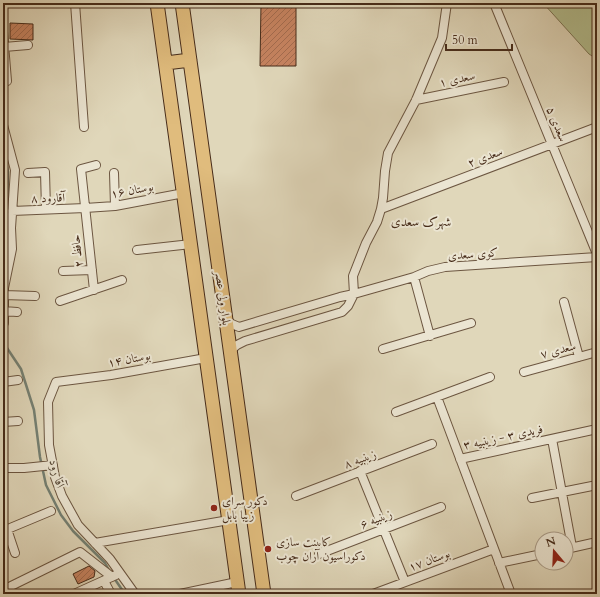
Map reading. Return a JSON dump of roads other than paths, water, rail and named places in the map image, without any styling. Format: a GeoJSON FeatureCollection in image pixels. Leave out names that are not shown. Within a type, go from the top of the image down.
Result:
{"type":"FeatureCollection","features":[{"type":"Feature","properties":{"kind":"main road","name":"بلوار ولی عصر"},"geometry":{"type":"LineString","coordinates":[[157,3],[238,588]]}},
{"type":"Feature","properties":{"kind":"main road","name":"بلوار ولی عصر"},"geometry":{"type":"LineString","coordinates":[[182,3],[264,594]]}},
{"type":"Feature","properties":{"kind":"main road"},"geometry":{"type":"LineString","coordinates":[[166,63],[190,60]]}},
{"type":"Feature","properties":{"kind":"street"},"geometry":{"type":"LineString","coordinates":[[75,3],[84,127]]}},
{"type":"Feature","properties":{"kind":"street"},"geometry":{"type":"LineString","coordinates":[[230,351],[245,341],[342,312],[348,306],[354,294],[353,276],[381,209],[384,198],[385,171],[388,153],[416,100],[442,38],[447,3]]}},
{"type":"Feature","properties":{"kind":"street","name":"سعدی ۵"},"geometry":{"type":"LineString","coordinates":[[494,3],[597,256]]}},
{"type":"Feature","properties":{"kind":"street"},"geometry":{"type":"LineString","coordinates":[[3,32],[6,81]]}},
{"type":"Feature","properties":{"kind":"street"},"geometry":{"type":"LineString","coordinates":[[4,47],[28,45]]}},
{"type":"Feature","properties":{"kind":"street","name":"سعدی ۱"},"geometry":{"type":"LineString","coordinates":[[416,100],[504,82]]}},
{"type":"Feature","properties":{"kind":"street"},"geometry":{"type":"LineString","coordinates":[[3,125],[16,170],[11,228],[12,249],[4,288],[4,323]]}},
{"type":"Feature","properties":{"kind":"street","name":"سعدی ۲"},"geometry":{"type":"LineString","coordinates":[[381,209],[597,127]]}},
{"type":"Feature","properties":{"kind":"street","name":"حافظ ۲"},"geometry":{"type":"LineString","coordinates":[[94,290],[81,169],[96,165]]}},
{"type":"Feature","properties":{"kind":"street"},"geometry":{"type":"LineString","coordinates":[[28,173],[45,172],[46,209]]}},
{"type":"Feature","properties":{"kind":"street"},"geometry":{"type":"LineString","coordinates":[[114,173],[115,206]]}},
{"type":"Feature","properties":{"kind":"street","name":"بوستان ۱۶"},"geometry":{"type":"LineString","coordinates":[[85,208],[115,206],[184,193]]}},
{"type":"Feature","properties":{"kind":"street","name":"آقارود ۸"},"geometry":{"type":"LineString","coordinates":[[12,211],[85,208]]}},
{"type":"Feature","properties":{"kind":"street"},"geometry":{"type":"LineString","coordinates":[[137,250],[191,244]]}},
{"type":"Feature","properties":{"kind":"street","name":"کوی سعدی"},"geometry":{"type":"LineString","coordinates":[[226,319],[232,324],[240,327],[445,267],[597,256]]}},
{"type":"Feature","properties":{"kind":"street"},"geometry":{"type":"LineString","coordinates":[[63,271],[92,270]]}},
{"type":"Feature","properties":{"kind":"street"},"geometry":{"type":"LineString","coordinates":[[414,277],[430,336]]}},
{"type":"Feature","properties":{"kind":"street"},"geometry":{"type":"LineString","coordinates":[[60,301],[122,280]]}},
{"type":"Feature","properties":{"kind":"street"},"geometry":{"type":"LineString","coordinates":[[4,295],[35,296]]}},
{"type":"Feature","properties":{"kind":"street"},"geometry":{"type":"LineString","coordinates":[[564,302],[579,357]]}},
{"type":"Feature","properties":{"kind":"street"},"geometry":{"type":"LineString","coordinates":[[4,311],[17,312]]}},
{"type":"Feature","properties":{"kind":"street"},"geometry":{"type":"LineString","coordinates":[[384,349],[471,323]]}},
{"type":"Feature","properties":{"kind":"street","name":"سعدی ۷"},"geometry":{"type":"LineString","coordinates":[[524,372],[597,352]]}},
{"type":"Feature","properties":{"kind":"street","name":"بوستان ۱۴"},"geometry":{"type":"LineString","coordinates":[[53,465],[49,445],[48,402],[56,382],[111,375],[206,358]]}},
{"type":"Feature","properties":{"kind":"street"},"geometry":{"type":"LineString","coordinates":[[396,412],[490,377]]}},
{"type":"Feature","properties":{"kind":"street"},"geometry":{"type":"LineString","coordinates":[[3,382],[18,380]]}},
{"type":"Feature","properties":{"kind":"street"},"geometry":{"type":"LineString","coordinates":[[437,397],[510,594]]}},
{"type":"Feature","properties":{"kind":"street"},"geometry":{"type":"LineString","coordinates":[[3,422],[18,421]]}},
{"type":"Feature","properties":{"kind":"street","name":"فریدی ۳ - زینبیه ۳"},"geometry":{"type":"LineString","coordinates":[[460,458],[597,429]]}},
{"type":"Feature","properties":{"kind":"street"},"geometry":{"type":"LineString","coordinates":[[552,439],[567,531]]}},
{"type":"Feature","properties":{"kind":"street","name":"زینبیه ۸"},"geometry":{"type":"LineString","coordinates":[[296,496],[432,444]]}},
{"type":"Feature","properties":{"kind":"street"},"geometry":{"type":"LineString","coordinates":[[3,468],[24,468],[53,465],[55,477],[62,496],[78,525],[110,559],[135,594]]}},
{"type":"Feature","properties":{"kind":"street"},"geometry":{"type":"LineString","coordinates":[[360,471],[405,582]]}},
{"type":"Feature","properties":{"kind":"street"},"geometry":{"type":"LineString","coordinates":[[532,498],[597,485]]}},
{"type":"Feature","properties":{"kind":"street","name":"زینبیه ۶"},"geometry":{"type":"LineString","coordinates":[[319,554],[440,507]]}},
{"type":"Feature","properties":{"kind":"street"},"geometry":{"type":"LineString","coordinates":[[15,553],[5,530],[51,511]]}},
{"type":"Feature","properties":{"kind":"street"},"geometry":{"type":"LineString","coordinates":[[95,543],[229,520]]}},
{"type":"Feature","properties":{"kind":"street"},"geometry":{"type":"LineString","coordinates":[[574,547],[597,542]]}},
{"type":"Feature","properties":{"kind":"street","name":"بوستان ۱۷"},"geometry":{"type":"LineString","coordinates":[[373,594],[494,549]]}},
{"type":"Feature","properties":{"kind":"street"},"geometry":{"type":"LineString","coordinates":[[3,590],[80,552],[108,579],[111,594]]}},
{"type":"Feature","properties":{"kind":"street"},"geometry":{"type":"LineString","coordinates":[[499,563],[534,556]]}},
{"type":"Feature","properties":{"kind":"street"},"geometry":{"type":"LineString","coordinates":[[74,594],[120,573]]}},
{"type":"Feature","properties":{"kind":"street"},"geometry":{"type":"LineString","coordinates":[[180,594],[238,588]]}},
{"type":"Feature","properties":{"kind":"waterway","name":"آقا رود"},"geometry":{"type":"LineString","coordinates":[[3,145],[8,172],[7,212],[3,247]]}},
{"type":"Feature","properties":{"kind":"waterway","name":"آقا رود"},"geometry":{"type":"LineString","coordinates":[[3,342],[21,369],[34,410],[40,457],[46,485],[61,515],[73,531],[105,563],[110,572]]}},
{"type":"Feature","properties":{"kind":"waterway","name":"آقا رود"},"geometry":{"type":"LineString","coordinates":[[114,578],[125,594]]}},
{"type":"Feature","properties":{"kind":"place","name":"دکور سرای زیبا بابل"},"geometry":{"type":"Point","coordinates":[214,508]}},
{"type":"Feature","properties":{"kind":"place","name":"کابینت سازی دکوراسیون آران چوب"},"geometry":{"type":"Point","coordinates":[268,549]}},
{"type":"Feature","properties":{"kind":"district","name":"شهرک سعدی"},"geometry":{"type":"Point","coordinates":[421,222]}}]}
